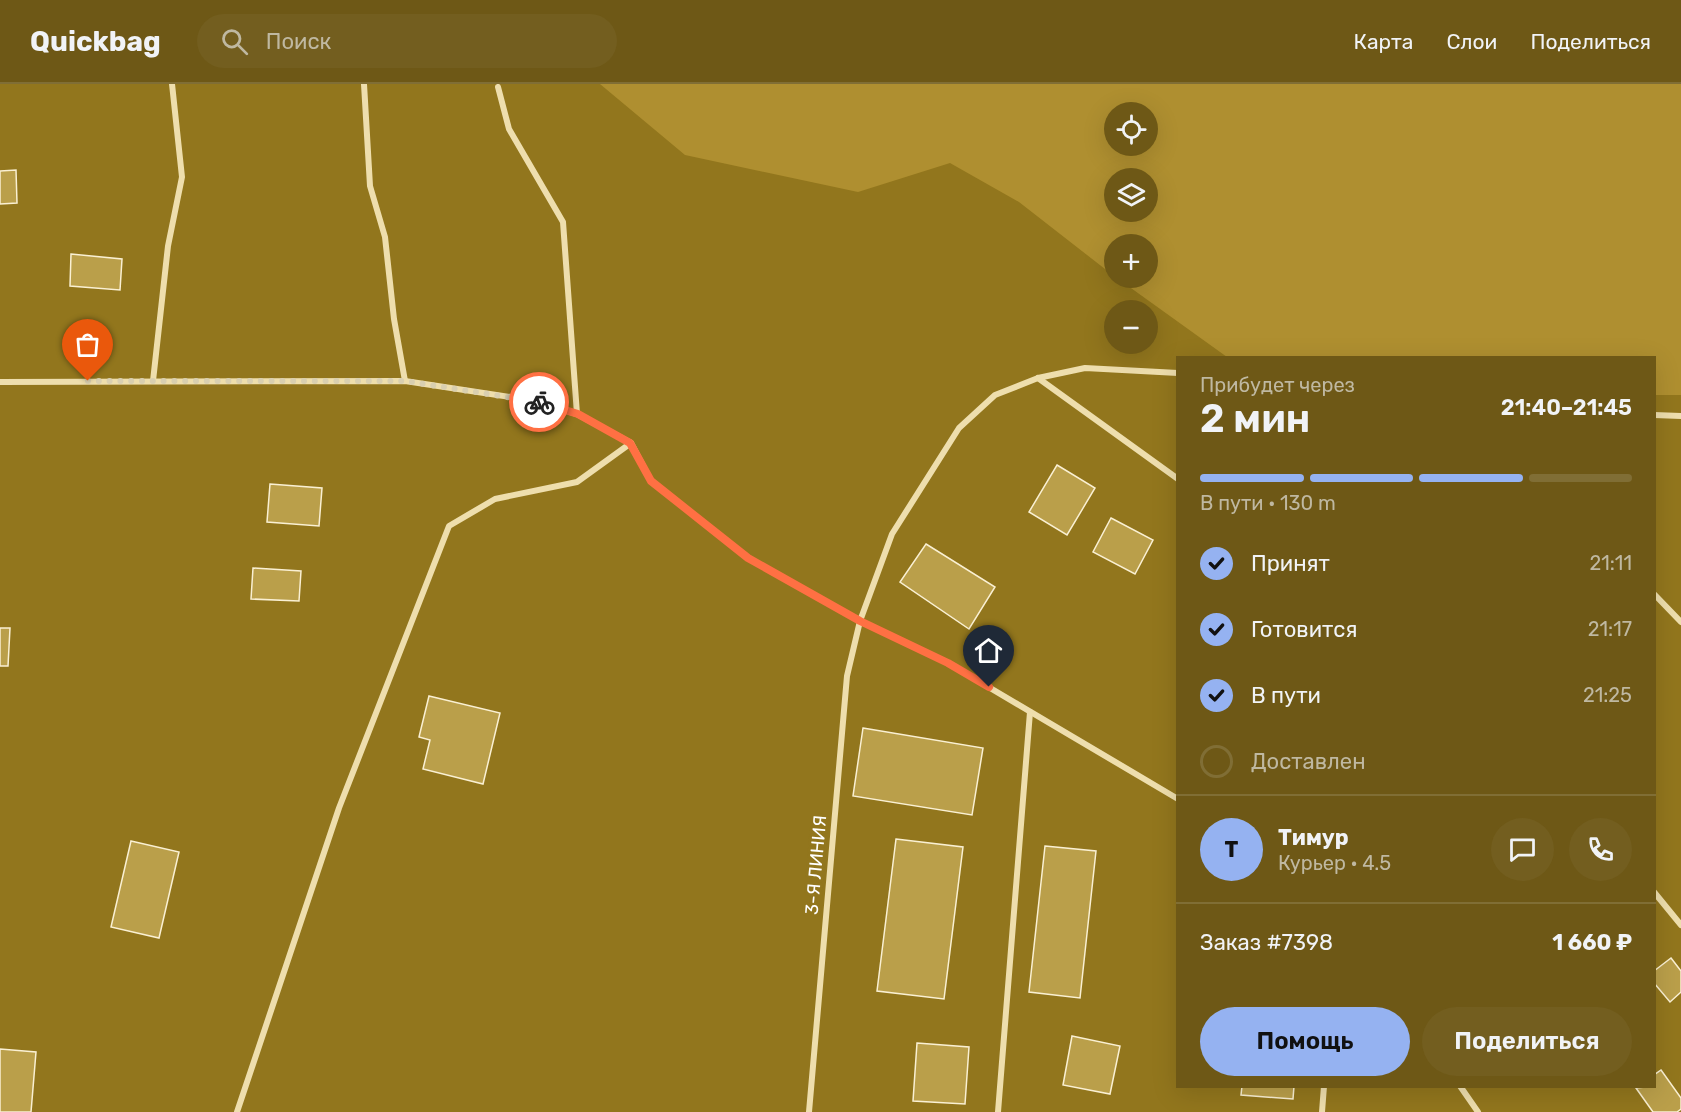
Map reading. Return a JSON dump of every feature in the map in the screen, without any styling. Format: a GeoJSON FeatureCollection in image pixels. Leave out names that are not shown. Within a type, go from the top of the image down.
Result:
{"type":"FeatureCollection","features":[{"type":"Feature","properties":{"kind":"street"},"geometry":{"type":"LineString","coordinates":[[153,381],[168,246],[182,177],[172,84]]}},
{"type":"Feature","properties":{"kind":"street"},"geometry":{"type":"LineString","coordinates":[[364,84],[370,186],[385,237],[394,319],[405,381]]}},
{"type":"Feature","properties":{"kind":"street"},"geometry":{"type":"LineString","coordinates":[[498,87],[509,129],[563,222],[578,414]]}},
{"type":"Feature","properties":{"kind":"street","name":"3-Я ЛИНИЯ"},"geometry":{"type":"LineString","coordinates":[[809,1112],[847,676],[860,621],[892,534],[959,428],[995,395],[1038,378],[1085,368],[1176,373]]}},
{"type":"Feature","properties":{"kind":"street"},"geometry":{"type":"LineString","coordinates":[[1038,378],[1176,478]]}},
{"type":"Feature","properties":{"kind":"street"},"geometry":{"type":"LineString","coordinates":[[0,382],[405,381],[530,400],[578,414],[630,443],[651,481],[748,558],[860,621],[948,663],[1176,798]]}},
{"type":"Feature","properties":{"kind":"street"},"geometry":{"type":"LineString","coordinates":[[1656,415],[1681,416]]}},
{"type":"Feature","properties":{"kind":"street"},"geometry":{"type":"LineString","coordinates":[[237,1112],[339,808],[449,526],[495,499],[577,482],[630,443]]}},
{"type":"Feature","properties":{"kind":"street"},"geometry":{"type":"LineString","coordinates":[[1656,596],[1681,622]]}},
{"type":"Feature","properties":{"kind":"street"},"geometry":{"type":"LineString","coordinates":[[998,1112],[1030,712]]}},
{"type":"Feature","properties":{"kind":"street"},"geometry":{"type":"LineString","coordinates":[[1656,894],[1681,925]]}},
{"type":"Feature","properties":{"kind":"street"},"geometry":{"type":"LineString","coordinates":[[1322,1112],[1324,1088]]}},
{"type":"Feature","properties":{"kind":"street"},"geometry":{"type":"LineString","coordinates":[[1461,1088],[1478,1112]]}},
{"type":"Feature","properties":{"kind":"shaded area"},"geometry":{"type":"Polygon","coordinates":[[[600,84],[1681,84],[1681,395],[1656,395],[1656,356],[1226,356],[1158,307],[1158,300],[1148,300],[1131,288],[1158,288],[1158,234],[1104,234],[1104,268],[1019,202],[950,163],[858,192],[685,155],[600,84]]]}},
{"type":"Feature","properties":{"kind":"building"},"geometry":{"type":"Polygon","coordinates":[[[16,170],[17,203],[0,204],[0,171],[16,170]]]}},
{"type":"Feature","properties":{"kind":"building"},"geometry":{"type":"Polygon","coordinates":[[[71,254],[122,259],[120,290],[70,286],[71,254]]]}},
{"type":"Feature","properties":{"kind":"building"},"geometry":{"type":"Polygon","coordinates":[[[1057,465],[1095,488],[1067,535],[1029,512],[1057,465]]]}},
{"type":"Feature","properties":{"kind":"building"},"geometry":{"type":"Polygon","coordinates":[[[270,484],[322,488],[319,526],[267,522],[270,484]]]}},
{"type":"Feature","properties":{"kind":"building"},"geometry":{"type":"Polygon","coordinates":[[[1111,518],[1153,540],[1135,574],[1093,552],[1111,518]]]}},
{"type":"Feature","properties":{"kind":"building"},"geometry":{"type":"Polygon","coordinates":[[[926,544],[995,587],[969,629],[900,582],[926,544]]]}},
{"type":"Feature","properties":{"kind":"building"},"geometry":{"type":"Polygon","coordinates":[[[253,568],[301,571],[299,601],[251,599],[253,568]]]}},
{"type":"Feature","properties":{"kind":"building"},"geometry":{"type":"Polygon","coordinates":[[[0,628],[10,628],[8,666],[0,666],[0,628]]]}},
{"type":"Feature","properties":{"kind":"building"},"geometry":{"type":"Polygon","coordinates":[[[429,696],[500,713],[483,784],[423,769],[430,740],[419,737],[429,696]]]}},
{"type":"Feature","properties":{"kind":"building"},"geometry":{"type":"Polygon","coordinates":[[[863,728],[983,748],[972,815],[853,796],[863,728]]]}},
{"type":"Feature","properties":{"kind":"building"},"geometry":{"type":"Polygon","coordinates":[[[896,839],[963,847],[944,999],[877,991],[896,839]]]}},
{"type":"Feature","properties":{"kind":"building"},"geometry":{"type":"Polygon","coordinates":[[[131,841],[179,852],[159,938],[111,927],[131,841]]]}},
{"type":"Feature","properties":{"kind":"building"},"geometry":{"type":"Polygon","coordinates":[[[1045,846],[1096,851],[1080,998],[1029,992],[1045,846]]]}},
{"type":"Feature","properties":{"kind":"building"},"geometry":{"type":"Polygon","coordinates":[[[1671,958],[1681,971],[1681,992],[1670,1002],[1656,985],[1656,969],[1671,958]]]}},
{"type":"Feature","properties":{"kind":"building"},"geometry":{"type":"Polygon","coordinates":[[[1072,1036],[1120,1046],[1110,1094],[1063,1085],[1072,1036]]]}},
{"type":"Feature","properties":{"kind":"building"},"geometry":{"type":"Polygon","coordinates":[[[917,1043],[969,1047],[965,1104],[913,1101],[917,1043]]]}},
{"type":"Feature","properties":{"kind":"building"},"geometry":{"type":"Polygon","coordinates":[[[0,1049],[36,1052],[31,1112],[0,1112],[0,1049]]]}},
{"type":"Feature","properties":{"kind":"building"},"geometry":{"type":"Polygon","coordinates":[[[1661,1070],[1681,1098],[1681,1109],[1677,1112],[1653,1112],[1636,1088],[1656,1088],[1656,1074],[1661,1070]]]}},
{"type":"Feature","properties":{"kind":"building"},"geometry":{"type":"Polygon","coordinates":[[[1242,1088],[1294,1088],[1293,1099],[1241,1095],[1242,1088]]]}},
{"type":"Feature","properties":{"kind":"way so far"},"geometry":{"type":"LineString","coordinates":[[88,381],[405,381],[539,402]]}},
{"type":"Feature","properties":{"kind":"route"},"geometry":{"type":"LineString","coordinates":[[539,402],[578,414],[630,443],[651,481],[748,558],[860,621],[948,663],[989,687]]}}]}
